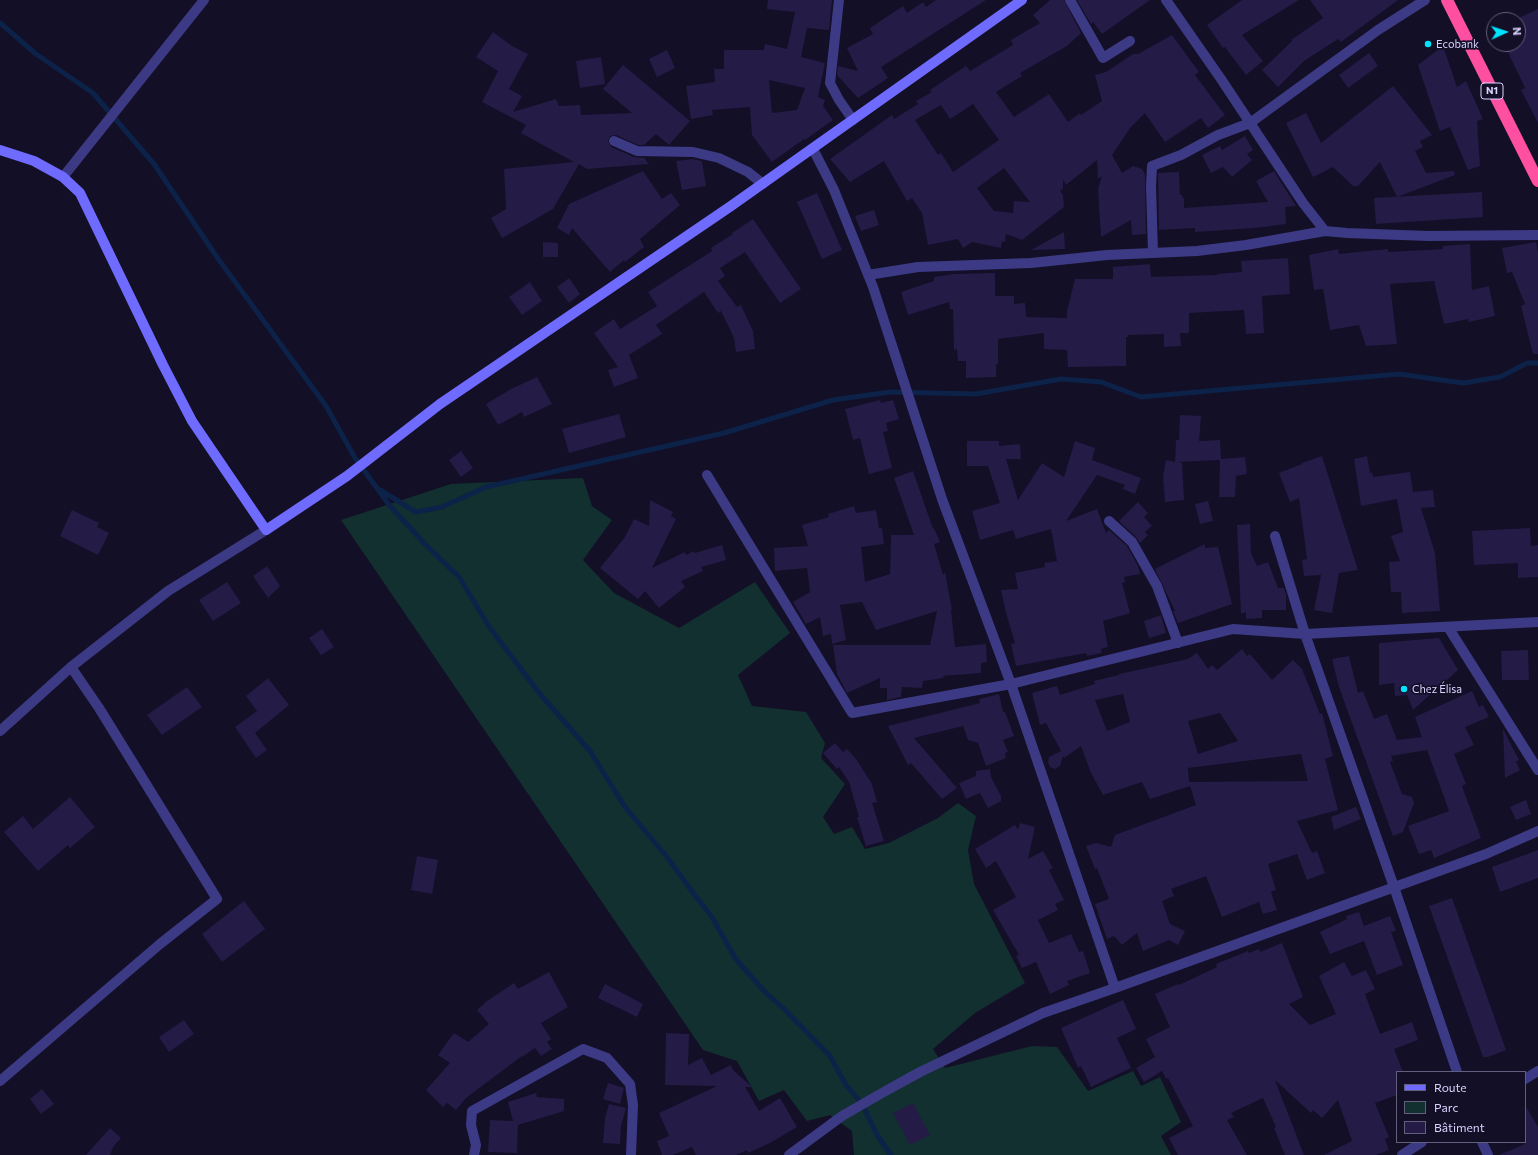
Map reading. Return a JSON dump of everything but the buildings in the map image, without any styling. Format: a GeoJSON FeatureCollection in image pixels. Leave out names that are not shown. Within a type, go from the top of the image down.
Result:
{"type":"FeatureCollection","features":[{"type":"Feature","properties":{"kind":"highway","name":"N1"},"geometry":{"type":"LineString","coordinates":[[1447,0],[1538,181]]}},
{"type":"Feature","properties":{"kind":"street"},"geometry":{"type":"LineString","coordinates":[[63,177],[204,0]]}},
{"type":"Feature","properties":{"kind":"street"},"geometry":{"type":"LineString","coordinates":[[839,0],[830,83],[854,120]]}},
{"type":"Feature","properties":{"kind":"street"},"geometry":{"type":"LineString","coordinates":[[0,731],[71,667],[168,591],[266,530],[347,476],[440,404],[763,184],[1022,0]]}},
{"type":"Feature","properties":{"kind":"street"},"geometry":{"type":"LineString","coordinates":[[1070,0],[1103,58],[1130,41]]}},
{"type":"Feature","properties":{"kind":"street"},"geometry":{"type":"LineString","coordinates":[[1166,0],[1221,79],[1303,203],[1325,231]]}},
{"type":"Feature","properties":{"kind":"street"},"geometry":{"type":"LineString","coordinates":[[1153,253],[1151,186],[1152,166],[1181,155],[1218,135],[1250,123],[1378,30],[1425,0]]}},
{"type":"Feature","properties":{"kind":"street"},"geometry":{"type":"LineString","coordinates":[[614,141],[637,151],[693,152],[718,158],[748,172],[763,184]]}},
{"type":"Feature","properties":{"kind":"street"},"geometry":{"type":"LineString","coordinates":[[813,149],[834,190],[868,275],[942,499],[1010,684],[1115,988]]}},
{"type":"Feature","properties":{"kind":"street"},"geometry":{"type":"LineString","coordinates":[[0,150],[34,161],[63,177],[80,193],[163,366],[192,422],[266,530]]}},
{"type":"Feature","properties":{"kind":"street"},"geometry":{"type":"LineString","coordinates":[[868,275],[918,267],[1031,263],[1107,255],[1197,251],[1246,245],[1325,231],[1428,236],[1538,235]]}},
{"type":"Feature","properties":{"kind":"street"},"geometry":{"type":"LineString","coordinates":[[707,475],[852,713],[1010,684],[1233,629],[1305,634],[1538,622]]}},
{"type":"Feature","properties":{"kind":"street"},"geometry":{"type":"LineString","coordinates":[[1109,521],[1132,542],[1157,586],[1178,643]]}},
{"type":"Feature","properties":{"kind":"street"},"geometry":{"type":"LineString","coordinates":[[1275,536],[1305,634],[1457,1071]]}},
{"type":"Feature","properties":{"kind":"street"},"geometry":{"type":"LineString","coordinates":[[1448,626],[1538,770]]}},
{"type":"Feature","properties":{"kind":"street"},"geometry":{"type":"LineString","coordinates":[[0,1081],[160,944],[217,898],[99,708],[71,667]]}},
{"type":"Feature","properties":{"kind":"street"},"geometry":{"type":"LineString","coordinates":[[789,1155],[800,1151],[842,1116],[882,1093],[920,1072],[1043,1013],[1486,854],[1538,831]]}},
{"type":"Feature","properties":{"kind":"street"},"geometry":{"type":"LineString","coordinates":[[474,1155],[476,1145],[471,1125],[472,1110],[583,1048],[607,1058],[630,1084],[633,1105],[631,1155]]}},
{"type":"Feature","properties":{"kind":"street"},"geometry":{"type":"LineString","coordinates":[[1526,1078],[1538,1071]]}},
{"type":"Feature","properties":{"kind":"street"},"geometry":{"type":"LineString","coordinates":[[1402,1155],[1420,1143]]}},
{"type":"Feature","properties":{"kind":"street"},"geometry":{"type":"LineString","coordinates":[[1482,1143],[1488,1155]]}},
{"type":"Feature","properties":{"kind":"green space"},"geometry":{"type":"Polygon","coordinates":[[[583,478],[592,506],[612,520],[583,560],[614,593],[679,628],[755,582],[790,633],[738,675],[752,706],[806,712],[825,743],[821,758],[845,784],[823,817],[834,834],[852,827],[865,849],[889,843],[938,818],[958,803],[976,816],[968,850],[974,884],[1025,983],[975,1013],[933,1049],[945,1068],[1032,1046],[1057,1047],[1088,1091],[1133,1071],[1141,1086],[1160,1077],[1181,1122],[1161,1136],[1171,1155],[854,1155],[852,1131],[830,1115],[807,1121],[784,1090],[759,1101],[737,1061],[703,1050],[341,520],[451,484],[583,478]]]}},
{"type":"Feature","properties":{"kind":"waterway"},"geometry":{"type":"LineString","coordinates":[[0,23],[36,54],[93,93],[154,164],[219,260],[326,406],[355,458],[390,506],[426,545],[459,577],[490,628],[540,694],[590,751],[625,807],[667,857],[712,917],[735,958],[764,991],[784,1009],[830,1056],[846,1085],[862,1104],[877,1135],[891,1155]]}},
{"type":"Feature","properties":{"kind":"waterway"},"geometry":{"type":"LineString","coordinates":[[380,490],[416,512],[442,507],[486,487],[724,433],[833,400],[890,392],[976,394],[1061,379],[1101,382],[1141,397],[1399,374],[1463,383],[1500,377],[1527,363],[1538,363]]}},
{"type":"Feature","properties":{"kind":"place","name":"Ecobank"},"geometry":{"type":"Point","coordinates":[1428,44]}},
{"type":"Feature","properties":{"kind":"place","name":"Chez Élisa"},"geometry":{"type":"Point","coordinates":[1404,689]}}]}
